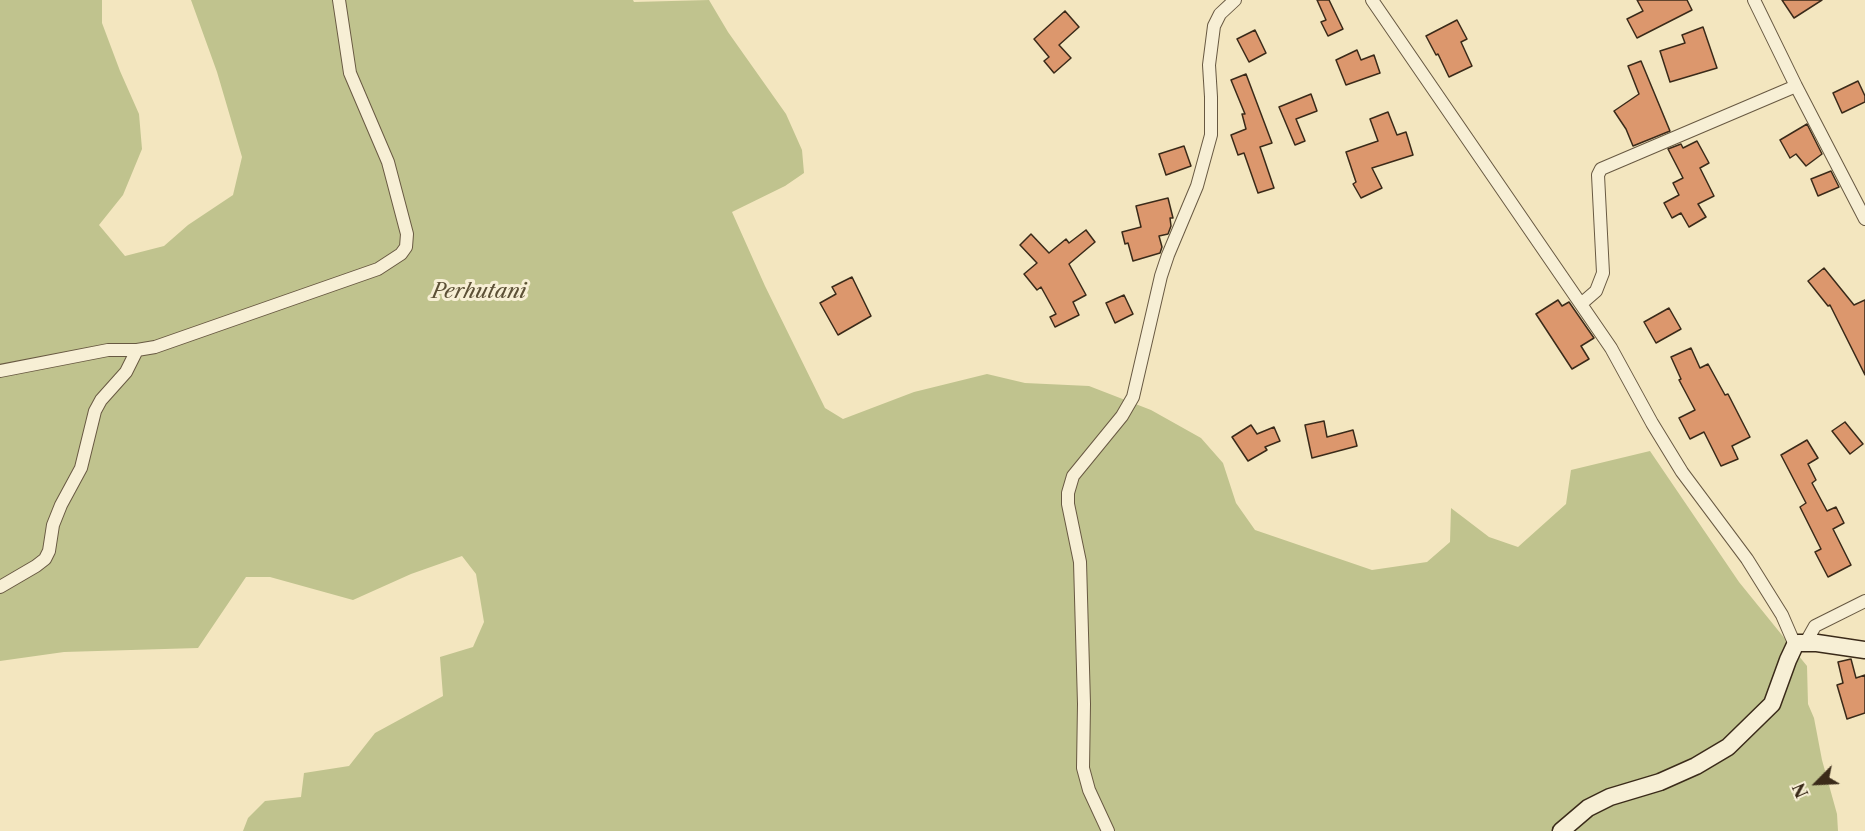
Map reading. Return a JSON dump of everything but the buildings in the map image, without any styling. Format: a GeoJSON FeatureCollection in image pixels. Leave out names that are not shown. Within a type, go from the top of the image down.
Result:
{"type":"FeatureCollection","features":[{"type":"Feature","properties":{"kind":"street"},"geometry":{"type":"LineString","coordinates":[[0,371],[108,350],[137,350],[155,347],[378,269],[401,254],[406,247],[407,234],[388,162],[350,73],[339,0]]}},
{"type":"Feature","properties":{"kind":"street"},"geometry":{"type":"LineString","coordinates":[[1108,831],[1089,790],[1083,768],[1084,704],[1080,562],[1068,504],[1068,493],[1073,476],[1122,416],[1133,397],[1161,276],[1197,186],[1211,135],[1209,65],[1214,26],[1220,14],[1235,0]]}},
{"type":"Feature","properties":{"kind":"street"},"geometry":{"type":"LineString","coordinates":[[1372,0],[1611,348],[1682,472],[1747,559],[1801,644]]}},
{"type":"Feature","properties":{"kind":"street"},"geometry":{"type":"LineString","coordinates":[[1754,0],[1865,219]]}},
{"type":"Feature","properties":{"kind":"street"},"geometry":{"type":"LineString","coordinates":[[1581,304],[1596,291],[1603,273],[1598,175],[1601,169],[1796,86]]}},
{"type":"Feature","properties":{"kind":"street"},"geometry":{"type":"LineString","coordinates":[[0,587],[45,559],[50,550],[53,525],[81,468],[95,411],[101,400],[126,372],[137,350]]}},
{"type":"Feature","properties":{"kind":"street"},"geometry":{"type":"LineString","coordinates":[[1561,831],[1596,804],[1610,797],[1660,782],[1696,766],[1728,747],[1772,705],[1801,644],[1815,626],[1865,601]]}},
{"type":"Feature","properties":{"kind":"street"},"geometry":{"type":"LineString","coordinates":[[1801,644],[1865,650]]}},
{"type":"Feature","properties":{"kind":"green space","name":"Perhutani"},"geometry":{"type":"Polygon","coordinates":[[[0,0],[102,0],[102,23],[139,114],[142,149],[123,195],[99,225],[125,256],[164,246],[188,225],[233,195],[242,157],[217,72],[191,0],[633,0],[634,2],[709,0],[728,32],[786,114],[802,150],[804,173],[785,186],[732,212],[765,286],[825,408],[843,419],[914,392],[987,374],[1025,383],[1089,386],[1151,410],[1201,438],[1223,463],[1236,503],[1255,530],[1372,570],[1427,562],[1450,542],[1451,508],[1489,537],[1518,547],[1566,504],[1571,470],[1650,451],[1739,582],[1807,666],[1808,704],[1814,718],[1822,760],[1837,814],[1838,831],[243,831],[248,818],[265,801],[301,797],[304,773],[349,766],[375,733],[443,696],[440,657],[473,647],[484,622],[476,574],[462,556],[411,574],[353,600],[270,577],[246,577],[198,648],[64,652],[0,661],[0,0]]]}}]}
